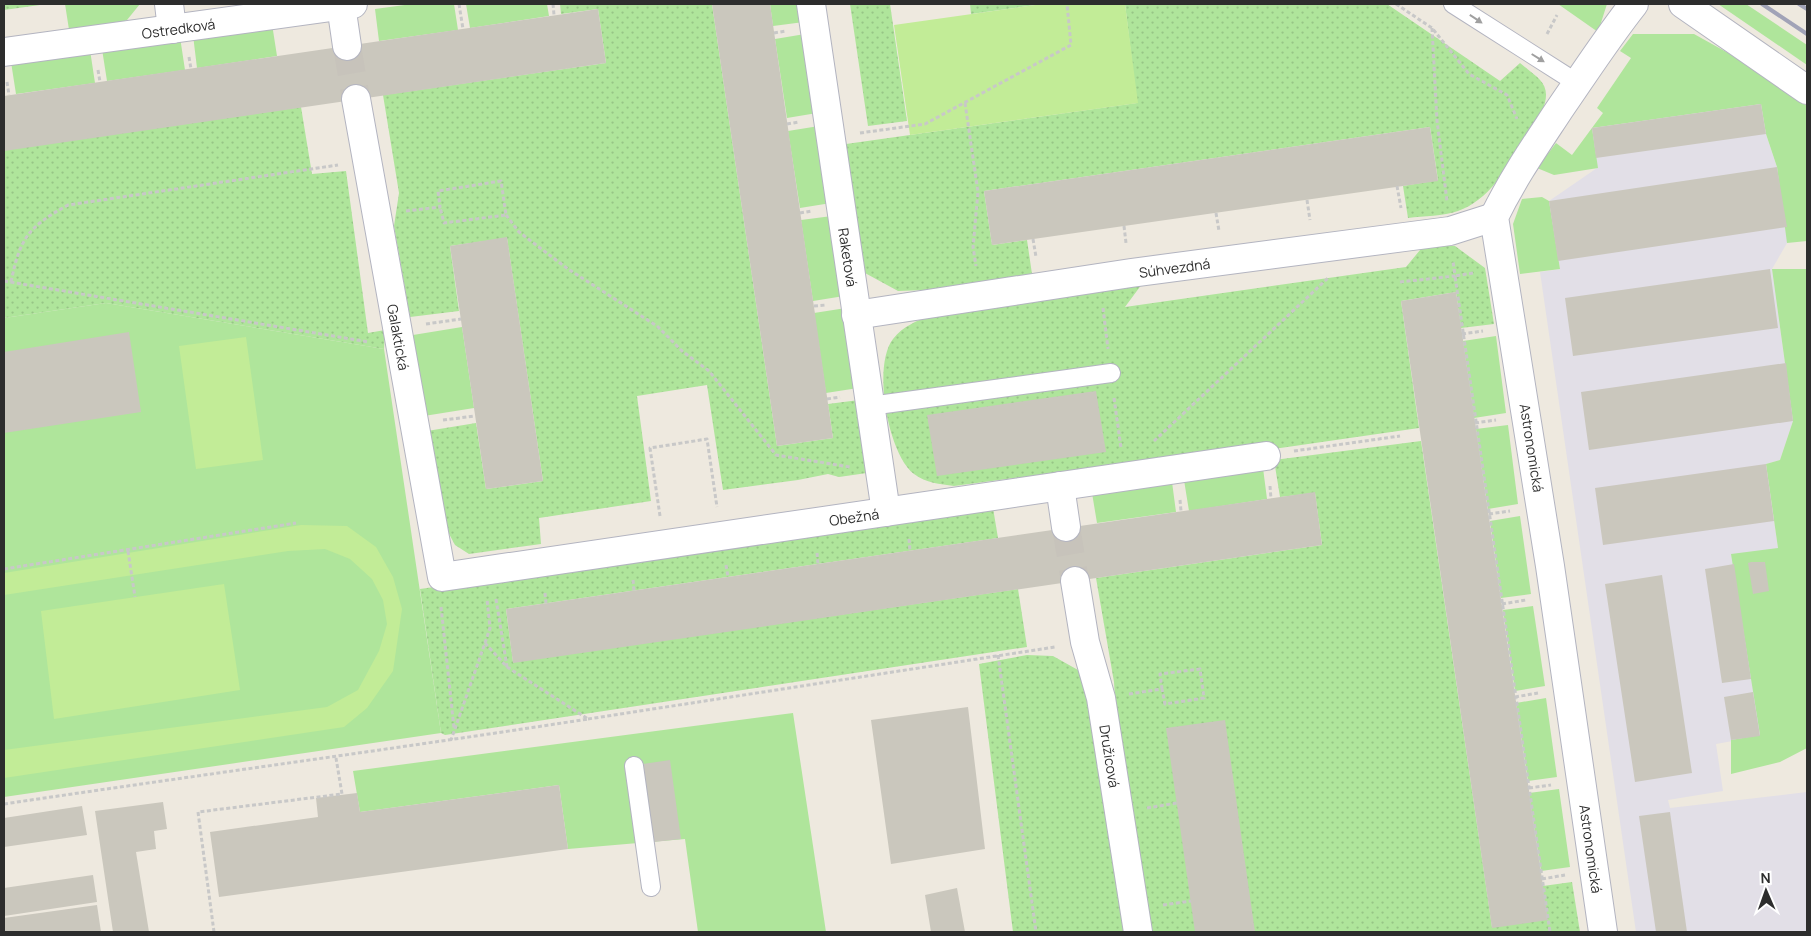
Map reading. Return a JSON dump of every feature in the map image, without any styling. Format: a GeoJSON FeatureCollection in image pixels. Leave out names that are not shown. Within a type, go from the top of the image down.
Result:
{"type":"FeatureCollection","features":[{"type":"Feature","properties":{"kind":"street","name":"Raketová"},"geometry":{"type":"LineString","coordinates":[[811,4],[886,512]]}},
{"type":"Feature","properties":{"kind":"street"},"geometry":{"type":"LineString","coordinates":[[1494,217],[1509,186],[1531,150],[1601,46],[1634,4]]}},
{"type":"Feature","properties":{"kind":"street"},"geometry":{"type":"LineString","coordinates":[[1683,4],[1807,90]]}},
{"type":"Feature","properties":{"kind":"street"},"geometry":{"type":"LineString","coordinates":[[347,5],[347,46]]}},
{"type":"Feature","properties":{"kind":"street","name":"Ostredková"},"geometry":{"type":"LineString","coordinates":[[4,52],[170,16],[347,5]]}},
{"type":"Feature","properties":{"kind":"street","name":"Galaktická"},"geometry":{"type":"LineString","coordinates":[[356,99],[379,215],[442,577]]}},
{"type":"Feature","properties":{"kind":"street","name":"Súhvezdná"},"geometry":{"type":"LineString","coordinates":[[856,316],[1131,273],[1450,231],[1494,217]]}},
{"type":"Feature","properties":{"kind":"street","name":"Astronomická"},"geometry":{"type":"LineString","coordinates":[[1494,217],[1548,549],[1603,932]]}},
{"type":"Feature","properties":{"kind":"street","name":"Obežná"},"geometry":{"type":"LineString","coordinates":[[442,577],[1266,456]]}},
{"type":"Feature","properties":{"kind":"street"},"geometry":{"type":"LineString","coordinates":[[1060,486],[1066,528]]}},
{"type":"Feature","properties":{"kind":"street","name":"Družicová"},"geometry":{"type":"LineString","coordinates":[[1075,582],[1085,642],[1101,698],[1138,932]]}},
{"type":"Feature","properties":{"kind":"lane"},"geometry":{"type":"LineString","coordinates":[[1453,4],[1577,83]]}},
{"type":"Feature","properties":{"kind":"lane"},"geometry":{"type":"LineString","coordinates":[[870,406],[1111,373]]}},
{"type":"Feature","properties":{"kind":"lane"},"geometry":{"type":"LineString","coordinates":[[634,766],[652,887]]}},
{"type":"Feature","properties":{"kind":"path"},"geometry":{"type":"LineString","coordinates":[[459,4],[463,29]]}},
{"type":"Feature","properties":{"kind":"path"},"geometry":{"type":"LineString","coordinates":[[553,4],[554,15]]}},
{"type":"Feature","properties":{"kind":"path"},"geometry":{"type":"LineString","coordinates":[[830,138],[925,124],[1071,45],[1067,4]]}},
{"type":"Feature","properties":{"kind":"path"},"geometry":{"type":"LineString","coordinates":[[1396,4],[1432,28],[1469,74],[1507,95],[1531,150]]}},
{"type":"Feature","properties":{"kind":"path"},"geometry":{"type":"LineString","coordinates":[[1432,28],[1437,121],[1455,276],[1550,932]]}},
{"type":"Feature","properties":{"kind":"path"},"geometry":{"type":"LineString","coordinates":[[965,103],[978,192],[973,247],[980,296]]}},
{"type":"Feature","properties":{"kind":"path"},"geometry":{"type":"LineString","coordinates":[[10,282],[17,252],[32,228],[68,205],[369,160]]}},
{"type":"Feature","properties":{"kind":"path"},"geometry":{"type":"LineString","coordinates":[[506,215],[444,223],[438,191],[500,181],[506,215],[519,232],[568,269],[657,326],[682,351],[709,371],[776,455],[880,473]]}},
{"type":"Feature","properties":{"kind":"path"},"geometry":{"type":"LineString","coordinates":[[379,215],[440,207]]}},
{"type":"Feature","properties":{"kind":"path"},"geometry":{"type":"LineString","coordinates":[[1400,282],[1455,276]]}},
{"type":"Feature","properties":{"kind":"path"},"geometry":{"type":"LineString","coordinates":[[4,281],[402,348]]}},
{"type":"Feature","properties":{"kind":"path"},"geometry":{"type":"LineString","coordinates":[[1125,476],[1142,452],[1326,281]]}},
{"type":"Feature","properties":{"kind":"path"},"geometry":{"type":"LineString","coordinates":[[1476,423],[1503,419]]}},
{"type":"Feature","properties":{"kind":"path"},"geometry":{"type":"LineString","coordinates":[[1266,456],[1400,436]]}},
{"type":"Feature","properties":{"kind":"path"},"geometry":{"type":"LineString","coordinates":[[664,544],[650,448],[707,439],[728,577]]}},
{"type":"Feature","properties":{"kind":"path"},"geometry":{"type":"LineString","coordinates":[[1489,514],[1516,509]]}},
{"type":"Feature","properties":{"kind":"path"},"geometry":{"type":"LineString","coordinates":[[4,569],[128,551],[296,523]]}},
{"type":"Feature","properties":{"kind":"path"},"geometry":{"type":"LineString","coordinates":[[128,551],[135,597]]}},
{"type":"Feature","properties":{"kind":"path"},"geometry":{"type":"LineString","coordinates":[[451,740],[490,628],[487,570]]}},
{"type":"Feature","properties":{"kind":"path"},"geometry":{"type":"LineString","coordinates":[[487,570],[507,667]]}},
{"type":"Feature","properties":{"kind":"path"},"geometry":{"type":"LineString","coordinates":[[442,577],[438,588],[454,731]]}},
{"type":"Feature","properties":{"kind":"path"},"geometry":{"type":"LineString","coordinates":[[1502,604],[1530,600]]}},
{"type":"Feature","properties":{"kind":"path"},"geometry":{"type":"LineString","coordinates":[[4,804],[336,758],[1085,642]]}},
{"type":"Feature","properties":{"kind":"path"},"geometry":{"type":"LineString","coordinates":[[485,643],[507,667],[588,719]]}},
{"type":"Feature","properties":{"kind":"path"},"geometry":{"type":"LineString","coordinates":[[998,655],[1036,932]]}},
{"type":"Feature","properties":{"kind":"path"},"geometry":{"type":"LineString","coordinates":[[1200,669],[1204,698],[1165,704],[1162,689],[1160,674],[1200,669]]}},
{"type":"Feature","properties":{"kind":"path"},"geometry":{"type":"LineString","coordinates":[[1101,698],[1162,689]]}},
{"type":"Feature","properties":{"kind":"path"},"geometry":{"type":"LineString","coordinates":[[1515,697],[1544,692]]}},
{"type":"Feature","properties":{"kind":"path"},"geometry":{"type":"LineString","coordinates":[[214,932],[198,812],[342,794],[336,758]]}},
{"type":"Feature","properties":{"kind":"path"},"geometry":{"type":"LineString","coordinates":[[1529,788],[1557,784]]}},
{"type":"Feature","properties":{"kind":"path"},"geometry":{"type":"LineString","coordinates":[[1542,879],[1571,874]]}},
{"type":"Feature","properties":{"kind":"shaded area"},"geometry":{"type":"Polygon","coordinates":[[[1761,104],[1766,134],[1777,167],[1787,227],[1787,243],[1772,269],[1793,421],[1780,460],[1766,464],[1778,548],[1760,736],[1716,744],[1723,791],[1668,800],[1670,808],[1807,792],[1807,932],[1636,932],[1540,272],[1560,269],[1549,201],[1597,168],[1592,128],[1761,104]]]}},
{"type":"Feature","properties":{"kind":"green space"},"geometry":{"type":"Polygon","coordinates":[[[4,4],[47,4],[4,10],[4,4]]]}},
{"type":"Feature","properties":{"kind":"green space"},"geometry":{"type":"Polygon","coordinates":[[[65,4],[140,4],[127,20],[97,33],[70,36],[65,4]]]}},
{"type":"Feature","properties":{"kind":"green space"},"geometry":{"type":"Polygon","coordinates":[[[412,4],[454,4],[458,30],[379,41],[375,9],[412,4]]]}},
{"type":"Feature","properties":{"kind":"green space"},"geometry":{"type":"Polygon","coordinates":[[[466,4],[547,4],[549,16],[470,28],[466,4]]]}},
{"type":"Feature","properties":{"kind":"green space"},"geometry":{"type":"Polygon","coordinates":[[[560,4],[712,4],[777,446],[833,438],[828,404],[859,400],[867,473],[839,477],[828,474],[723,490],[707,385],[637,396],[651,501],[539,518],[541,544],[469,554],[455,545],[439,515],[427,431],[476,423],[486,489],[543,481],[507,238],[450,246],[459,311],[410,317],[394,226],[399,193],[383,95],[606,63],[598,9],[561,14],[560,4]]]}},
{"type":"Feature","properties":{"kind":"green space"},"geometry":{"type":"Polygon","coordinates":[[[770,4],[801,4],[804,22],[773,26],[770,4]]]}},
{"type":"Feature","properties":{"kind":"green space"},"geometry":{"type":"Polygon","coordinates":[[[850,4],[890,4],[907,121],[868,126],[850,4]]]}},
{"type":"Feature","properties":{"kind":"green space"},"geometry":{"type":"Polygon","coordinates":[[[970,4],[1042,4],[971,14],[970,4]]]}},
{"type":"Feature","properties":{"kind":"green space"},"geometry":{"type":"Polygon","coordinates":[[[1042,4],[1125,4],[1138,103],[910,135],[894,25],[1042,4]]]}},
{"type":"Feature","properties":{"kind":"green space"},"geometry":{"type":"Polygon","coordinates":[[[1125,4],[1387,4],[1500,81],[1520,63],[1543,83],[1546,95],[1545,103],[1542,112],[1496,183],[1472,204],[1452,213],[1408,218],[1403,186],[1438,180],[1430,127],[984,191],[992,245],[1027,240],[1032,274],[925,290],[898,291],[865,273],[853,243],[839,145],[1137,103],[1125,4]]]}},
{"type":"Feature","properties":{"kind":"green space"},"geometry":{"type":"Polygon","coordinates":[[[1558,4],[1607,4],[1598,32],[1558,4]]]}},
{"type":"Feature","properties":{"kind":"green space"},"geometry":{"type":"Polygon","coordinates":[[[1718,4],[1746,4],[1807,45],[1807,65],[1718,4]]]}},
{"type":"Feature","properties":{"kind":"green space"},"geometry":{"type":"Polygon","coordinates":[[[272,24],[277,56],[197,68],[193,35],[272,24]]]}},
{"type":"Feature","properties":{"kind":"green space"},"geometry":{"type":"Polygon","coordinates":[[[805,34],[817,113],[787,118],[775,39],[805,34]]]}},
{"type":"Feature","properties":{"kind":"green space"},"geometry":{"type":"Polygon","coordinates":[[[1633,34],[1694,34],[1730,54],[1807,106],[1807,241],[1787,243],[1777,167],[1766,134],[1761,104],[1592,128],[1598,168],[1554,175],[1537,168],[1556,143],[1572,155],[1603,113],[1597,108],[1631,58],[1620,51],[1633,34]]]}},
{"type":"Feature","properties":{"kind":"green space"},"geometry":{"type":"Polygon","coordinates":[[[180,37],[185,70],[107,81],[102,49],[180,37]]]}},
{"type":"Feature","properties":{"kind":"green space"},"geometry":{"type":"Polygon","coordinates":[[[90,50],[95,83],[16,94],[11,62],[90,50]]]}},
{"type":"Feature","properties":{"kind":"green space"},"geometry":{"type":"Polygon","coordinates":[[[301,107],[312,174],[346,171],[368,333],[385,330],[384,349],[106,303],[4,318],[4,150],[301,107]]]}},
{"type":"Feature","properties":{"kind":"green space"},"geometry":{"type":"Polygon","coordinates":[[[819,126],[831,203],[800,208],[788,131],[819,126]]]}},
{"type":"Feature","properties":{"kind":"green space"},"geometry":{"type":"Polygon","coordinates":[[[1542,197],[1549,201],[1560,269],[1520,274],[1513,224],[1522,199],[1542,197]]]}},
{"type":"Feature","properties":{"kind":"green space"},"geometry":{"type":"Polygon","coordinates":[[[832,216],[844,296],[813,301],[801,220],[832,216]]]}},
{"type":"Feature","properties":{"kind":"green space"},"geometry":{"type":"Polygon","coordinates":[[[1425,244],[1455,246],[1485,268],[1494,324],[1461,328],[1456,292],[1401,301],[1419,428],[1120,471],[1099,467],[954,486],[928,481],[914,474],[905,464],[890,430],[884,388],[884,369],[887,352],[893,339],[901,331],[910,324],[931,315],[1142,284],[1125,307],[1406,267],[1425,244]]]}},
{"type":"Feature","properties":{"kind":"green space"},"geometry":{"type":"Polygon","coordinates":[[[1772,269],[1807,269],[1807,748],[1780,762],[1731,774],[1731,740],[1760,735],[1731,554],[1778,548],[1766,464],[1780,460],[1793,421],[1772,269]]]}},
{"type":"Feature","properties":{"kind":"green space"},"geometry":{"type":"Polygon","coordinates":[[[106,303],[384,349],[441,733],[4,797],[4,318],[106,303]]]}},
{"type":"Feature","properties":{"kind":"green space"},"geometry":{"type":"Polygon","coordinates":[[[846,308],[858,388],[826,393],[814,313],[846,308]]]}},
{"type":"Feature","properties":{"kind":"green space"},"geometry":{"type":"Polygon","coordinates":[[[462,327],[474,408],[424,416],[413,335],[462,327]]]}},
{"type":"Feature","properties":{"kind":"green space"},"geometry":{"type":"Polygon","coordinates":[[[1496,336],[1506,413],[1474,418],[1463,341],[1496,336]]]}},
{"type":"Feature","properties":{"kind":"green space"},"geometry":{"type":"Polygon","coordinates":[[[246,337],[263,460],[196,469],[179,346],[246,337]]]}},
{"type":"Feature","properties":{"kind":"green space"},"geometry":{"type":"Polygon","coordinates":[[[1508,425],[1518,504],[1488,509],[1476,429],[1508,425]]]}},
{"type":"Feature","properties":{"kind":"green space"},"geometry":{"type":"Polygon","coordinates":[[[1421,441],[1492,927],[1543,886],[1572,882],[1580,932],[1146,932],[1117,732],[1114,682],[1096,578],[1322,545],[1315,493],[1280,497],[1274,460],[1421,441]]]}},
{"type":"Feature","properties":{"kind":"green space"},"geometry":{"type":"Polygon","coordinates":[[[1263,468],[1267,499],[1189,511],[1184,480],[1263,468]]]}},
{"type":"Feature","properties":{"kind":"green space"},"geometry":{"type":"Polygon","coordinates":[[[1172,482],[1176,512],[1097,523],[1092,493],[1172,482]]]}},
{"type":"Feature","properties":{"kind":"green space"},"geometry":{"type":"Polygon","coordinates":[[[993,508],[998,538],[506,609],[513,662],[1018,589],[1027,647],[445,735],[441,733],[420,589],[993,508]]]}},
{"type":"Feature","properties":{"kind":"green space"},"geometry":{"type":"Polygon","coordinates":[[[1520,516],[1531,594],[1501,598],[1490,521],[1520,516]]]}},
{"type":"Feature","properties":{"kind":"green space"},"geometry":{"type":"Polygon","coordinates":[[[301,525],[347,526],[376,547],[393,577],[402,609],[393,671],[367,708],[344,727],[4,778],[4,750],[327,707],[358,690],[379,651],[387,624],[383,600],[372,579],[350,559],[325,549],[288,551],[4,595],[4,573],[301,525]]]}},
{"type":"Feature","properties":{"kind":"green space"},"geometry":{"type":"Polygon","coordinates":[[[224,584],[240,690],[54,719],[41,611],[224,584]]]}},
{"type":"Feature","properties":{"kind":"green space"},"geometry":{"type":"Polygon","coordinates":[[[1533,606],[1545,686],[1515,691],[1503,610],[1533,606]]]}},
{"type":"Feature","properties":{"kind":"green space"},"geometry":{"type":"Polygon","coordinates":[[[1027,655],[1053,656],[1078,670],[1093,698],[1128,932],[1013,932],[979,664],[1027,655]]]}},
{"type":"Feature","properties":{"kind":"green space"},"geometry":{"type":"Polygon","coordinates":[[[1546,698],[1557,777],[1528,781],[1516,703],[1546,698]]]}},
{"type":"Feature","properties":{"kind":"green space"},"geometry":{"type":"Polygon","coordinates":[[[793,713],[826,932],[698,932],[685,839],[568,849],[559,785],[360,812],[353,771],[793,713]]]}},
{"type":"Feature","properties":{"kind":"green space"},"geometry":{"type":"Polygon","coordinates":[[[1559,789],[1570,867],[1541,871],[1529,793],[1559,789]]]}},
{"type":"Feature","properties":{"kind":"building"},"geometry":{"type":"Polygon","coordinates":[[[712,4],[770,4],[833,438],[777,446],[712,4]]]}},
{"type":"Feature","properties":{"kind":"building"},"geometry":{"type":"Polygon","coordinates":[[[598,9],[606,63],[4,151],[4,96],[598,9]]]}},
{"type":"Feature","properties":{"kind":"building"},"geometry":{"type":"Polygon","coordinates":[[[1761,104],[1766,134],[1596,158],[1592,128],[1761,104]]]}},
{"type":"Feature","properties":{"kind":"building"},"geometry":{"type":"Polygon","coordinates":[[[1430,127],[1438,181],[992,245],[984,191],[1430,127]]]}},
{"type":"Feature","properties":{"kind":"building"},"geometry":{"type":"Polygon","coordinates":[[[1777,167],[1787,227],[1558,261],[1549,201],[1777,167]]]}},
{"type":"Feature","properties":{"kind":"building"},"geometry":{"type":"Polygon","coordinates":[[[507,237],[543,481],[486,489],[450,246],[507,237]]]}},
{"type":"Feature","properties":{"kind":"building"},"geometry":{"type":"Polygon","coordinates":[[[1770,269],[1778,328],[1573,356],[1565,298],[1770,269]]]}},
{"type":"Feature","properties":{"kind":"building"},"geometry":{"type":"Polygon","coordinates":[[[1456,292],[1548,920],[1492,928],[1401,301],[1456,292]]]}},
{"type":"Feature","properties":{"kind":"building"},"geometry":{"type":"Polygon","coordinates":[[[129,332],[141,412],[4,433],[4,352],[129,332]]]}},
{"type":"Feature","properties":{"kind":"building"},"geometry":{"type":"Polygon","coordinates":[[[1786,363],[1793,421],[1589,450],[1581,392],[1786,363]]]}},
{"type":"Feature","properties":{"kind":"building"},"geometry":{"type":"Polygon","coordinates":[[[1096,391],[1106,452],[937,476],[927,415],[1096,391]]]}},
{"type":"Feature","properties":{"kind":"building"},"geometry":{"type":"Polygon","coordinates":[[[1766,464],[1774,521],[1603,545],[1595,488],[1766,464]]]}},
{"type":"Feature","properties":{"kind":"building"},"geometry":{"type":"Polygon","coordinates":[[[1315,492],[1322,545],[513,663],[506,609],[1315,492]]]}},
{"type":"Feature","properties":{"kind":"building"},"geometry":{"type":"Polygon","coordinates":[[[1765,562],[1769,591],[1753,594],[1748,563],[1765,562]]]}},
{"type":"Feature","properties":{"kind":"building"},"geometry":{"type":"Polygon","coordinates":[[[1734,564],[1751,679],[1722,683],[1705,569],[1734,564]]]}},
{"type":"Feature","properties":{"kind":"building"},"geometry":{"type":"Polygon","coordinates":[[[1662,575],[1692,773],[1635,782],[1605,584],[1662,575]]]}},
{"type":"Feature","properties":{"kind":"building"},"geometry":{"type":"Polygon","coordinates":[[[1753,692],[1760,736],[1731,740],[1724,697],[1753,692]]]}},
{"type":"Feature","properties":{"kind":"building"},"geometry":{"type":"Polygon","coordinates":[[[968,707],[985,849],[891,864],[871,720],[968,707]]]}},
{"type":"Feature","properties":{"kind":"building"},"geometry":{"type":"Polygon","coordinates":[[[1225,720],[1255,932],[1195,932],[1166,728],[1225,720]]]}},
{"type":"Feature","properties":{"kind":"building"},"geometry":{"type":"Polygon","coordinates":[[[670,760],[681,839],[654,842],[643,764],[670,760]]]}},
{"type":"Feature","properties":{"kind":"building"},"geometry":{"type":"Polygon","coordinates":[[[559,785],[568,849],[219,897],[210,832],[318,817],[316,798],[357,793],[360,812],[559,785]]]}},
{"type":"Feature","properties":{"kind":"building"},"geometry":{"type":"Polygon","coordinates":[[[163,802],[167,829],[154,831],[156,849],[136,852],[149,932],[113,932],[95,811],[163,802]]]}},
{"type":"Feature","properties":{"kind":"building"},"geometry":{"type":"Polygon","coordinates":[[[82,806],[87,835],[4,847],[4,818],[82,806]]]}},
{"type":"Feature","properties":{"kind":"building"},"geometry":{"type":"Polygon","coordinates":[[[1670,812],[1687,932],[1656,932],[1639,816],[1670,812]]]}},
{"type":"Feature","properties":{"kind":"building"},"geometry":{"type":"Polygon","coordinates":[[[93,875],[97,902],[4,916],[4,888],[93,875]]]}},
{"type":"Feature","properties":{"kind":"building"},"geometry":{"type":"Polygon","coordinates":[[[957,888],[965,932],[931,932],[925,895],[957,888]]]}},
{"type":"Feature","properties":{"kind":"building"},"geometry":{"type":"Polygon","coordinates":[[[97,905],[101,932],[4,932],[4,918],[97,905]]]}},
{"type":"Feature","properties":{"kind":"tunnel"},"geometry":{"type":"LineString","coordinates":[[347,46],[356,99]]}},
{"type":"Feature","properties":{"kind":"tunnel"},"geometry":{"type":"LineString","coordinates":[[1066,527],[1075,581]]}},
{"type":"Feature","properties":{"kind":"railway"},"geometry":{"type":"LineString","coordinates":[[1762,4],[1807,34]]}},
{"type":"Feature","properties":{"kind":"railway"},"geometry":{"type":"LineString","coordinates":[[1799,4],[1807,9]]}}]}
